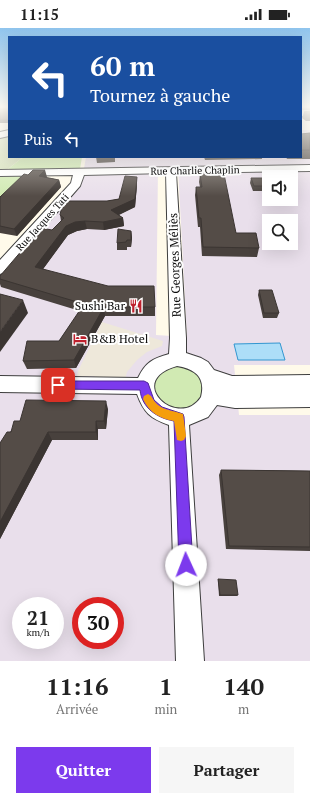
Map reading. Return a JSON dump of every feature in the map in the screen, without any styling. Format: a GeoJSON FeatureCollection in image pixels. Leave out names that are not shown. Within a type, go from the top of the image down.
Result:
{"type":"FeatureCollection","features":[{"type":"Feature","properties":{"kind":"street","name":"Rue Charlie Chaplin"},"geometry":{"type":"LineString","coordinates":[[0,173],[310,168]]}},
{"type":"Feature","properties":{"kind":"street","name":"Rue Georges Méliès"},"geometry":{"type":"LineString","coordinates":[[172,171],[178,338],[177,359]]}},
{"type":"Feature","properties":{"kind":"street","name":"Rue Jacques Tati"},"geometry":{"type":"LineString","coordinates":[[0,269],[76,184],[79,172]]}},
{"type":"Feature","properties":{"kind":"street"},"geometry":{"type":"LineString","coordinates":[[168,360],[187,360],[204,369],[209,376],[212,386],[212,396],[208,404],[200,411],[190,416],[168,416],[154,407],[146,395],[144,386],[146,377],[155,367],[168,360]]}},
{"type":"Feature","properties":{"kind":"street"},"geometry":{"type":"LineString","coordinates":[[209,376],[232,384],[310,383]]}},
{"type":"Feature","properties":{"kind":"street"},"geometry":{"type":"LineString","coordinates":[[0,384],[144,386]]}},
{"type":"Feature","properties":{"kind":"street"},"geometry":{"type":"LineString","coordinates":[[212,396],[235,400],[310,399]]}},
{"type":"Feature","properties":{"kind":"street"},"geometry":{"type":"LineString","coordinates":[[179,417],[190,661]]}},
{"type":"Feature","properties":{"kind":"shaded area"},"geometry":{"type":"Polygon","coordinates":[[[302,137],[310,137],[310,365],[234,365],[239,415],[310,415],[310,661],[0,661],[0,279],[81,186],[86,158],[302,158],[302,137]],[[158,167],[156,335],[187,337],[178,167],[158,167]]]}},
{"type":"Feature","properties":{"kind":"shaded area"},"geometry":{"type":"Polygon","coordinates":[[[102,322],[163,341],[162,346],[147,352],[137,360],[127,372],[125,379],[107,381],[93,376],[77,376],[102,322]]]}},
{"type":"Feature","properties":{"kind":"green space"},"geometry":{"type":"Polygon","coordinates":[[[0,137],[8,137],[8,158],[22,158],[8,169],[0,169],[0,137]]]}},
{"type":"Feature","properties":{"kind":"green space"},"geometry":{"type":"Polygon","coordinates":[[[22,158],[82,158],[80,169],[32,170],[0,200],[0,173],[8,169],[22,158]]]}},
{"type":"Feature","properties":{"kind":"green space"},"geometry":{"type":"Polygon","coordinates":[[[181,365],[203,377],[206,399],[182,413],[156,402],[153,378],[165,367],[181,365]]]}},
{"type":"Feature","properties":{"kind":"water"},"geometry":{"type":"Polygon","coordinates":[[[280,343],[285,360],[238,360],[234,344],[280,343]]]}},
{"type":"Feature","properties":{"kind":"building"},"geometry":{"type":"Polygon","coordinates":[[[302,137],[310,137],[310,150],[302,150],[302,137]]]}},
{"type":"Feature","properties":{"kind":"building"},"geometry":{"type":"Polygon","coordinates":[[[33,170],[45,170],[39,176],[59,180],[14,229],[0,226],[0,197],[24,174],[28,175],[33,170]]]}},
{"type":"Feature","properties":{"kind":"building"},"geometry":{"type":"Polygon","coordinates":[[[200,174],[224,174],[236,233],[256,233],[259,248],[203,247],[201,218],[199,218],[196,187],[202,187],[200,174]]]}},
{"type":"Feature","properties":{"kind":"building"},"geometry":{"type":"Polygon","coordinates":[[[125,176],[137,177],[135,199],[111,210],[123,218],[103,222],[75,222],[66,226],[35,267],[108,286],[154,286],[155,307],[104,307],[74,360],[23,361],[27,341],[59,341],[84,304],[0,279],[0,276],[41,228],[52,230],[64,218],[60,215],[63,201],[107,201],[119,199],[125,176]]]}},
{"type":"Feature","properties":{"kind":"building"},"geometry":{"type":"Polygon","coordinates":[[[251,178],[262,178],[262,186],[254,186],[251,178]]]}},
{"type":"Feature","properties":{"kind":"building"},"geometry":{"type":"Polygon","coordinates":[[[118,229],[131,231],[131,240],[117,243],[118,229]]]}},
{"type":"Feature","properties":{"kind":"building"},"geometry":{"type":"Polygon","coordinates":[[[259,290],[272,290],[279,313],[264,313],[259,290]]]}},
{"type":"Feature","properties":{"kind":"building"},"geometry":{"type":"Polygon","coordinates":[[[0,294],[23,300],[0,332],[0,294]]]}},
{"type":"Feature","properties":{"kind":"building"},"geometry":{"type":"Polygon","coordinates":[[[26,400],[106,401],[104,421],[96,421],[96,432],[48,432],[0,522],[0,443],[7,432],[11,432],[14,421],[20,421],[26,400]]]}},
{"type":"Feature","properties":{"kind":"building"},"geometry":{"type":"Polygon","coordinates":[[[221,470],[310,471],[310,547],[229,546],[221,470]]]}},
{"type":"Feature","properties":{"kind":"building"},"geometry":{"type":"Polygon","coordinates":[[[218,579],[236,580],[238,595],[220,595],[218,579]]]}},
{"type":"Feature","properties":{"kind":"slow traffic"},"geometry":{"type":"LineString","coordinates":[[148,399],[150,404],[158,411],[168,416],[179,417],[181,436]]}},
{"type":"Feature","properties":{"kind":"place","name":"Sushi Bar"},"geometry":{"type":"Point","coordinates":[136,306]}},
{"type":"Feature","properties":{"kind":"place","name":"B&B Hotel"},"geometry":{"type":"Point","coordinates":[80,339]}},
{"type":"Feature","properties":{"kind":"route"},"geometry":{"type":"LineString","coordinates":[[58,385],[144,386],[150,404],[158,411],[168,416],[179,417],[182,447],[186,565]]}}]}
